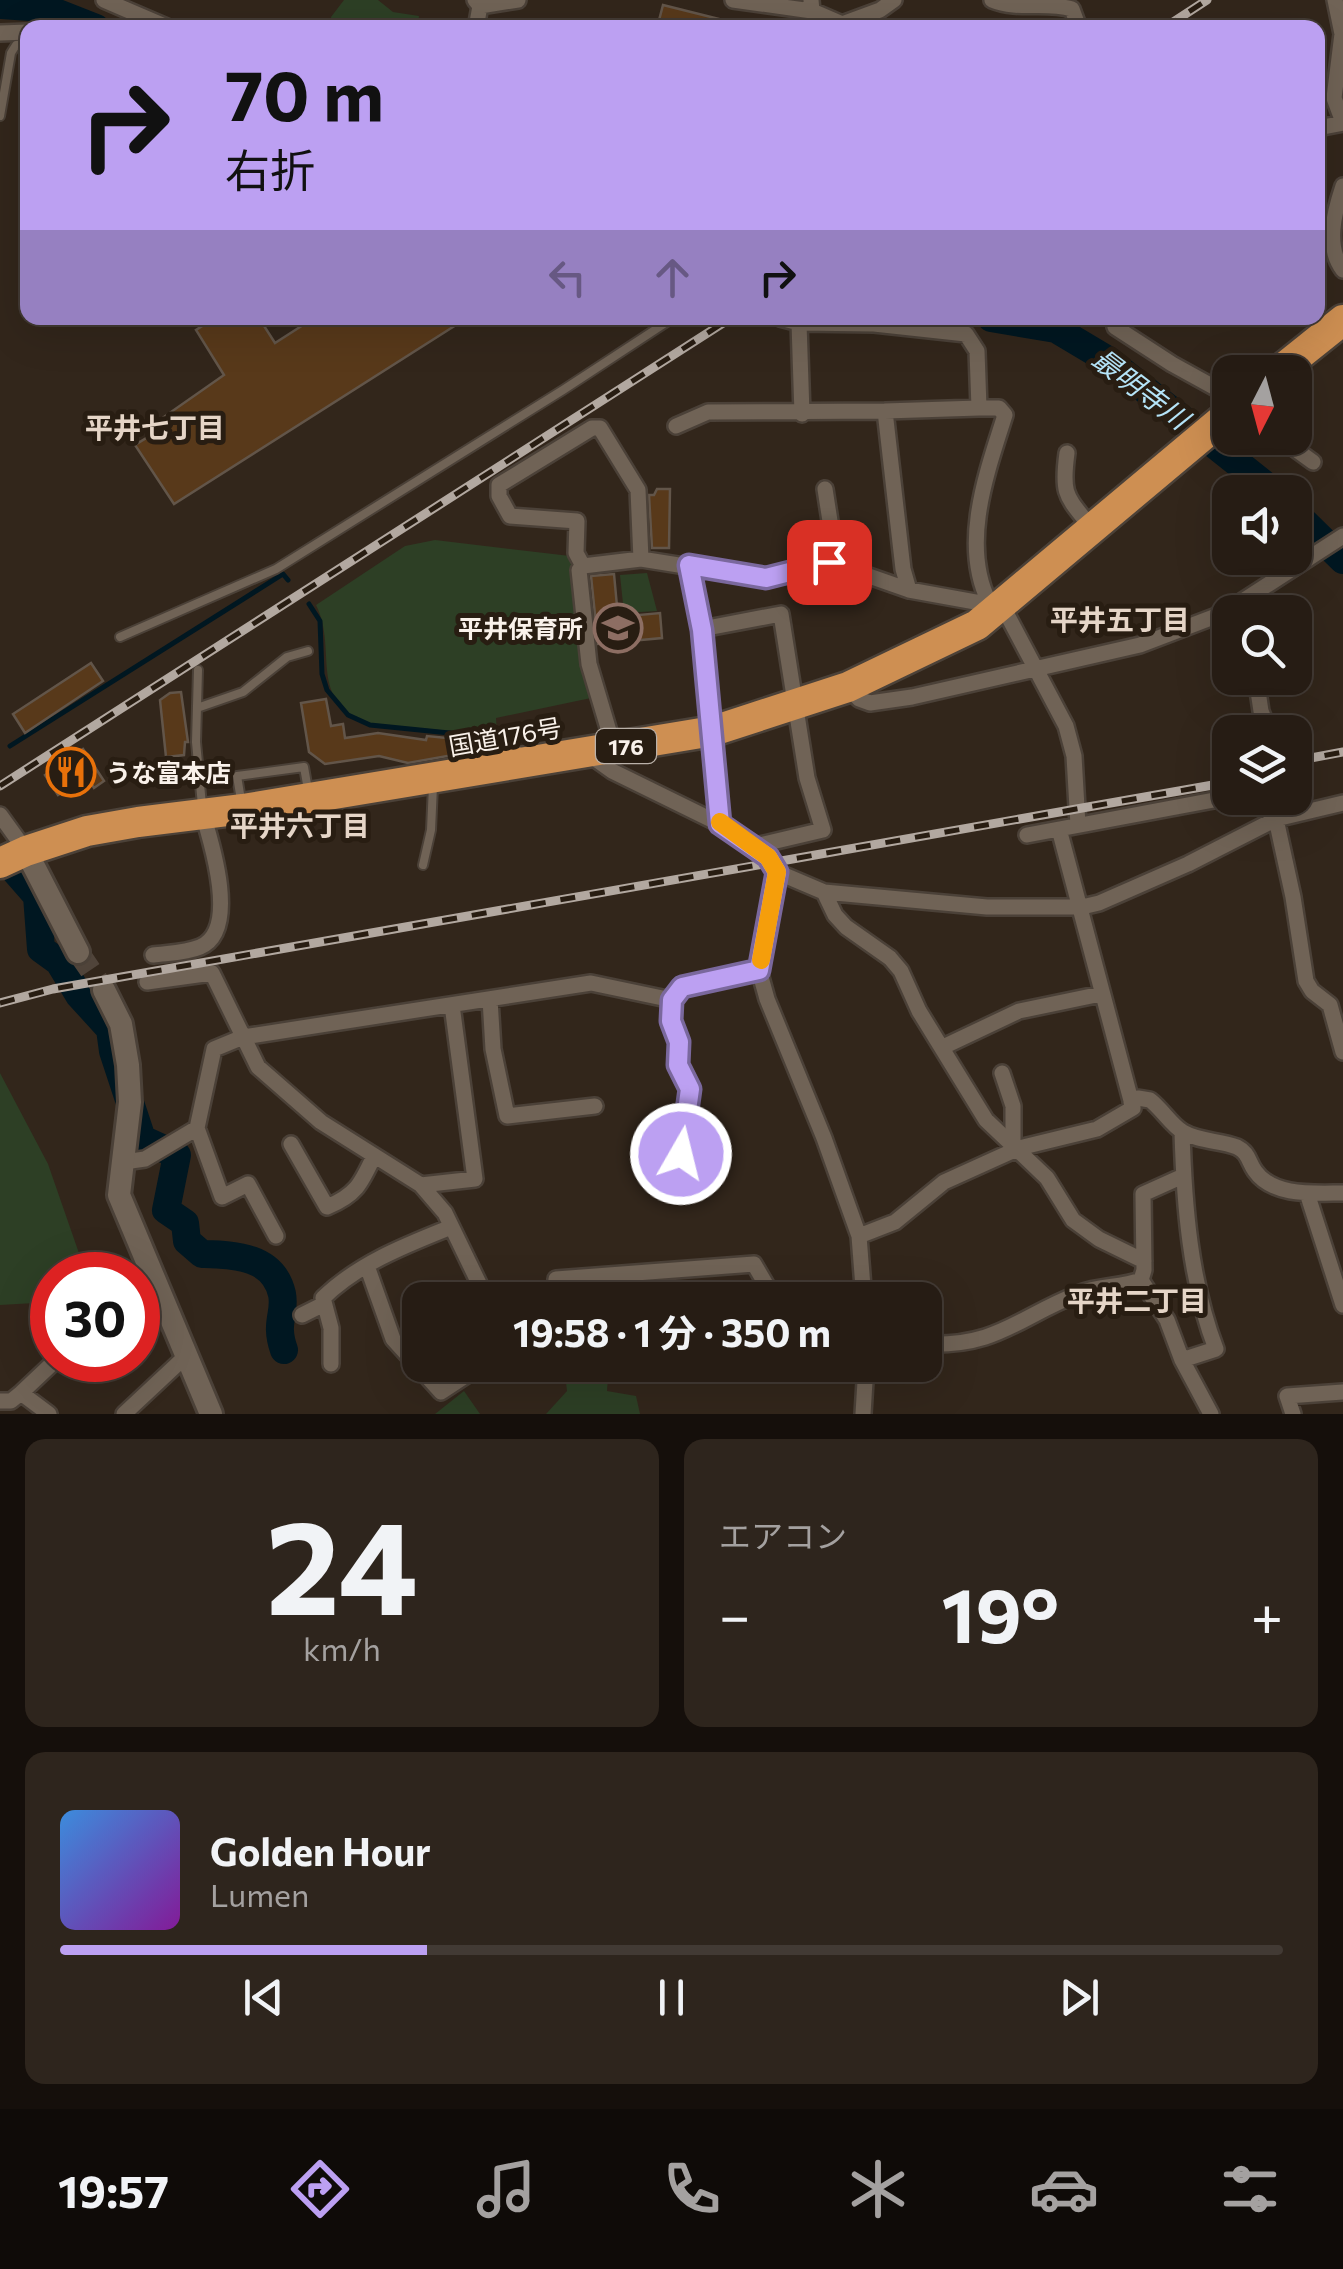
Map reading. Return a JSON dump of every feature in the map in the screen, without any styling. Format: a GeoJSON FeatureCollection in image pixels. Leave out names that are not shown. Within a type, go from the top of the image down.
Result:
{"type":"FeatureCollection","features":[{"type":"Feature","properties":{"kind":"highway"},"geometry":{"type":"LineString","coordinates":[[1299,355],[1343,320]]}},
{"type":"Feature","properties":{"kind":"highway","name":"国道176号"},"geometry":{"type":"LineString","coordinates":[[13,857],[87,832],[138,822],[243,810],[713,731],[848,687],[977,626],[996,604],[1094,530],[1212,429]]}},
{"type":"Feature","properties":{"kind":"street"},"geometry":{"type":"LineString","coordinates":[[104,0],[151,20]]}},
{"type":"Feature","properties":{"kind":"street"},"geometry":{"type":"LineString","coordinates":[[478,3],[518,0]]}},
{"type":"Feature","properties":{"kind":"street"},"geometry":{"type":"LineString","coordinates":[[733,0],[759,6],[812,6],[835,20]]}},
{"type":"Feature","properties":{"kind":"street"},"geometry":{"type":"LineString","coordinates":[[853,20],[894,0]]}},
{"type":"Feature","properties":{"kind":"street"},"geometry":{"type":"LineString","coordinates":[[992,0],[1011,8],[1054,2],[1072,9],[1076,20]]}},
{"type":"Feature","properties":{"kind":"street"},"geometry":{"type":"LineString","coordinates":[[1335,0],[1342,34],[1334,98],[1343,122]]}},
{"type":"Feature","properties":{"kind":"street"},"geometry":{"type":"LineString","coordinates":[[1343,186],[1332,245],[1343,270]]}},
{"type":"Feature","properties":{"kind":"street"},"geometry":{"type":"LineString","coordinates":[[1325,210],[1336,209]]}},
{"type":"Feature","properties":{"kind":"street"},"geometry":{"type":"LineString","coordinates":[[798,325],[802,414]]}},
{"type":"Feature","properties":{"kind":"street"},"geometry":{"type":"LineString","coordinates":[[883,325],[966,334],[977,351],[979,408]]}},
{"type":"Feature","properties":{"kind":"street"},"geometry":{"type":"LineString","coordinates":[[1115,327],[1212,386]]}},
{"type":"Feature","properties":{"kind":"street"},"geometry":{"type":"LineString","coordinates":[[676,426],[708,412],[802,414],[999,408],[1005,415],[975,539],[980,574],[1066,726],[1074,756],[1078,825]]}},
{"type":"Feature","properties":{"kind":"street"},"geometry":{"type":"LineString","coordinates":[[885,411],[908,590]]}},
{"type":"Feature","properties":{"kind":"street"},"geometry":{"type":"LineString","coordinates":[[583,566],[576,553],[577,521],[510,516],[499,496],[499,486],[592,428],[600,428],[638,490],[641,559]]}},
{"type":"Feature","properties":{"kind":"street"},"geometry":{"type":"LineString","coordinates":[[1068,453],[1063,485],[1066,495],[1094,530]]}},
{"type":"Feature","properties":{"kind":"street"},"geometry":{"type":"LineString","coordinates":[[1304,455],[1314,462]]}},
{"type":"Feature","properties":{"kind":"street"},"geometry":{"type":"LineString","coordinates":[[826,490],[829,562]]}},
{"type":"Feature","properties":{"kind":"street"},"geometry":{"type":"LineString","coordinates":[[848,687],[859,699],[870,703],[912,697],[1140,645],[1224,613],[1340,538]]}},
{"type":"Feature","properties":{"kind":"street"},"geometry":{"type":"LineString","coordinates":[[583,566],[641,559],[766,578],[829,562],[908,590],[996,604]]}},
{"type":"Feature","properties":{"kind":"street"},"geometry":{"type":"LineString","coordinates":[[689,565],[702,630],[720,824]]}},
{"type":"Feature","properties":{"kind":"street"},"geometry":{"type":"LineString","coordinates":[[583,566],[580,570],[600,750],[612,772],[720,824],[768,857],[777,872],[824,892],[988,907],[1082,907],[1188,864],[1276,819],[1343,802]]}},
{"type":"Feature","properties":{"kind":"street"},"geometry":{"type":"LineString","coordinates":[[702,630],[781,614],[806,778],[823,830],[752,848]]}},
{"type":"Feature","properties":{"kind":"street"},"geometry":{"type":"LineString","coordinates":[[1027,835],[1212,800]]}},
{"type":"Feature","properties":{"kind":"street"},"geometry":{"type":"LineString","coordinates":[[0,815],[13,857],[78,952]]}},
{"type":"Feature","properties":{"kind":"street"},"geometry":{"type":"LineString","coordinates":[[153,955],[201,947],[220,919],[214,853],[203,815]]}},
{"type":"Feature","properties":{"kind":"street"},"geometry":{"type":"LineString","coordinates":[[1272,815],[1276,819],[1293,898],[1306,981],[1330,1005],[1343,1052]]}},
{"type":"Feature","properties":{"kind":"street"},"geometry":{"type":"LineString","coordinates":[[859,1236],[895,1222],[944,1182],[1016,1146],[1097,1129],[1133,1108],[1059,828]]}},
{"type":"Feature","properties":{"kind":"street"},"geometry":{"type":"LineString","coordinates":[[777,872],[759,970],[859,1236],[863,1282]]}},
{"type":"Feature","properties":{"kind":"street"},"geometry":{"type":"LineString","coordinates":[[824,892],[846,927],[901,970],[919,1011],[986,1120],[1047,1178],[1073,1220],[1099,1239],[1144,1262]]}},
{"type":"Feature","properties":{"kind":"street"},"geometry":{"type":"LineString","coordinates":[[676,1187],[690,1089],[678,1065],[679,1042],[671,1021],[672,1000],[682,987],[759,970]]}},
{"type":"Feature","properties":{"kind":"street"},"geometry":{"type":"LineString","coordinates":[[147,982],[212,972],[258,1067],[321,1122],[421,1185],[445,1214],[478,1282]]}},
{"type":"Feature","properties":{"kind":"street"},"geometry":{"type":"LineString","coordinates":[[276,1236],[248,1184],[222,1197],[197,1128],[214,1048],[243,1036],[591,984],[672,1000]]}},
{"type":"Feature","properties":{"kind":"street"},"geometry":{"type":"LineString","coordinates":[[104,990],[122,1024],[128,1065],[130,1102],[119,1195],[136,1252]]}},
{"type":"Feature","properties":{"kind":"street"},"geometry":{"type":"LineString","coordinates":[[943,1047],[1019,1011],[1101,994]]}},
{"type":"Feature","properties":{"kind":"street"},"geometry":{"type":"LineString","coordinates":[[490,999],[493,1048],[507,1116],[594,1106]]}},
{"type":"Feature","properties":{"kind":"street"},"geometry":{"type":"LineString","coordinates":[[421,1185],[476,1178],[452,1004]]}},
{"type":"Feature","properties":{"kind":"street"},"geometry":{"type":"LineString","coordinates":[[1002,1072],[1013,1106],[1016,1146]]}},
{"type":"Feature","properties":{"kind":"street"},"geometry":{"type":"LineString","coordinates":[[1130,1102],[1138,1098],[1150,1100],[1182,1132],[1247,1153],[1254,1170],[1266,1183],[1307,1193],[1343,1193]]}},
{"type":"Feature","properties":{"kind":"street"},"geometry":{"type":"LineString","coordinates":[[124,1162],[144,1159],[197,1128]]}},
{"type":"Feature","properties":{"kind":"street"},"geometry":{"type":"LineString","coordinates":[[1182,1132],[1183,1176],[1201,1310],[1216,1348],[1182,1360]]}},
{"type":"Feature","properties":{"kind":"street"},"geometry":{"type":"LineString","coordinates":[[291,1144],[327,1207],[350,1198],[374,1156]]}},
{"type":"Feature","properties":{"kind":"street"},"geometry":{"type":"LineString","coordinates":[[1183,1176],[1143,1194],[1141,1280],[1167,1320],[1182,1360],[1211,1414]]}},
{"type":"Feature","properties":{"kind":"street"},"geometry":{"type":"LineString","coordinates":[[1307,1193],[1343,1305]]}},
{"type":"Feature","properties":{"kind":"street"},"geometry":{"type":"LineString","coordinates":[[331,1364],[331,1328],[323,1298],[335,1286],[390,1252],[451,1227]]}},
{"type":"Feature","properties":{"kind":"street"},"geometry":{"type":"LineString","coordinates":[[556,1282],[754,1264],[765,1282]]}},
{"type":"Feature","properties":{"kind":"street"},"geometry":{"type":"LineString","coordinates":[[367,1266],[393,1340],[402,1350]]}},
{"type":"Feature","properties":{"kind":"street"},"geometry":{"type":"LineString","coordinates":[[942,1345],[996,1336],[1086,1291],[1141,1280]]}},
{"type":"Feature","properties":{"kind":"street"},"geometry":{"type":"LineString","coordinates":[[302,1315],[324,1304]]}},
{"type":"Feature","properties":{"kind":"street"},"geometry":{"type":"LineString","coordinates":[[160,1308],[212,1414]]}},
{"type":"Feature","properties":{"kind":"street"},"geometry":{"type":"LineString","coordinates":[[124,1414],[186,1356]]}},
{"type":"Feature","properties":{"kind":"street"},"geometry":{"type":"LineString","coordinates":[[0,1400],[11,1401],[33,1382]]}},
{"type":"Feature","properties":{"kind":"street"},"geometry":{"type":"LineString","coordinates":[[432,1382],[441,1392],[456,1382]]}},
{"type":"Feature","properties":{"kind":"street"},"geometry":{"type":"LineString","coordinates":[[863,1414],[865,1382]]}},
{"type":"Feature","properties":{"kind":"street"},"geometry":{"type":"LineString","coordinates":[[1292,1414],[1288,1396],[1343,1392]]}},
{"type":"Feature","properties":{"kind":"street"},"geometry":{"type":"LineString","coordinates":[[21,1393],[49,1414]]}},
{"type":"Feature","properties":{"kind":"lane"},"geometry":{"type":"LineString","coordinates":[[0,116],[11,53],[20,45]]}},
{"type":"Feature","properties":{"kind":"lane"},"geometry":{"type":"LineString","coordinates":[[120,637],[276,569],[662,325]]}},
{"type":"Feature","properties":{"kind":"lane"},"geometry":{"type":"LineString","coordinates":[[197,708],[244,692],[288,657],[308,651]]}},
{"type":"Feature","properties":{"kind":"lane"},"geometry":{"type":"LineString","coordinates":[[198,670],[196,742],[203,815]]}},
{"type":"Feature","properties":{"kind":"lane"},"geometry":{"type":"LineString","coordinates":[[423,866],[431,830],[433,778]]}},
{"type":"Feature","properties":{"kind":"green space"},"geometry":{"type":"Polygon","coordinates":[[[344,0],[378,0],[393,12],[419,16],[419,20],[331,17],[344,0]]]}},
{"type":"Feature","properties":{"kind":"green space"},"geometry":{"type":"Polygon","coordinates":[[[435,540],[570,556],[582,667],[591,698],[496,718],[497,735],[372,724],[338,703],[331,689],[316,605],[405,546],[435,540]]]}},
{"type":"Feature","properties":{"kind":"green space"},"geometry":{"type":"Polygon","coordinates":[[[647,573],[657,611],[624,613],[620,575],[647,573]]]}},
{"type":"Feature","properties":{"kind":"green space"},"geometry":{"type":"Polygon","coordinates":[[[0,1073],[48,1164],[79,1252],[30,1252],[30,1303],[0,1305],[0,1073]]]}},
{"type":"Feature","properties":{"kind":"green space"},"geometry":{"type":"Polygon","coordinates":[[[566,1382],[608,1382],[607,1391],[636,1396],[640,1414],[546,1414],[567,1391],[566,1382]]]}},
{"type":"Feature","properties":{"kind":"green space"},"geometry":{"type":"Polygon","coordinates":[[[464,1391],[480,1414],[435,1414],[464,1391]]]}},
{"type":"Feature","properties":{"kind":"building"},"geometry":{"type":"Polygon","coordinates":[[[663,5],[723,20],[659,20],[663,5]]]}},
{"type":"Feature","properties":{"kind":"building"},"geometry":{"type":"Polygon","coordinates":[[[204,325],[263,325],[275,343],[303,325],[456,325],[174,504],[135,445],[166,426],[161,419],[224,375],[196,330],[204,325]]]}},
{"type":"Feature","properties":{"kind":"building"},"geometry":{"type":"Polygon","coordinates":[[[657,489],[670,489],[669,548],[652,548],[649,495],[657,489]]]}},
{"type":"Feature","properties":{"kind":"building"},"geometry":{"type":"Polygon","coordinates":[[[614,574],[618,617],[660,613],[662,638],[598,644],[591,576],[614,574]]]}},
{"type":"Feature","properties":{"kind":"building"},"geometry":{"type":"Polygon","coordinates":[[[91,663],[103,681],[25,733],[13,714],[91,663]]]}},
{"type":"Feature","properties":{"kind":"building"},"geometry":{"type":"Polygon","coordinates":[[[181,692],[188,742],[184,755],[166,757],[160,700],[181,692]]]}},
{"type":"Feature","properties":{"kind":"building"},"geometry":{"type":"Polygon","coordinates":[[[326,699],[331,726],[343,724],[345,738],[378,733],[426,740],[427,736],[447,738],[472,741],[470,752],[408,763],[379,756],[325,764],[309,752],[301,703],[326,699]]]}},
{"type":"Feature","properties":{"kind":"building","name":"うな富本店"},"geometry":{"type":"Polygon","coordinates":[[[83,749],[104,781],[94,788],[87,776],[58,795],[45,775],[83,749]]]}},
{"type":"Feature","properties":{"kind":"waterway","name":"最明寺川"},"geometry":{"type":"LineString","coordinates":[[0,5],[45,8],[76,20]]}},
{"type":"Feature","properties":{"kind":"waterway","name":"最明寺川"},"geometry":{"type":"LineString","coordinates":[[1032,325],[1056,329],[1108,360],[1253,475]]}},
{"type":"Feature","properties":{"kind":"waterway","name":"最明寺川"},"geometry":{"type":"LineString","coordinates":[[1312,530],[1343,560]]}},
{"type":"Feature","properties":{"kind":"waterway"},"geometry":{"type":"LineString","coordinates":[[10,746],[283,574],[288,580]]}},
{"type":"Feature","properties":{"kind":"waterway"},"geometry":{"type":"LineString","coordinates":[[309,604],[320,621],[322,674],[327,690],[348,715],[370,725],[499,738]]}},
{"type":"Feature","properties":{"kind":"waterway"},"geometry":{"type":"LineString","coordinates":[[16,872],[37,896],[41,949],[59,962],[79,995],[110,1029],[113,1051],[142,1139],[177,1155],[166,1210],[185,1223],[187,1241],[202,1254],[250,1260],[270,1271],[282,1294],[280,1332],[284,1350]]}},
{"type":"Feature","properties":{"kind":"tunnel"},"geometry":{"type":"LineString","coordinates":[[78,952],[104,990]]}},
{"type":"Feature","properties":{"kind":"railway"},"geometry":{"type":"LineString","coordinates":[[1176,20],[1207,0]]}},
{"type":"Feature","properties":{"kind":"railway"},"geometry":{"type":"LineString","coordinates":[[0,786],[720,325]]}},
{"type":"Feature","properties":{"kind":"railway"},"geometry":{"type":"LineString","coordinates":[[1312,758],[1343,752]]}},
{"type":"Feature","properties":{"kind":"railway"},"geometry":{"type":"LineString","coordinates":[[0,1003],[53,989],[1212,785]]}},
{"type":"Feature","properties":{"kind":"slow traffic"},"geometry":{"type":"LineString","coordinates":[[720,822],[734,836],[768,857],[777,872],[761,960]]}},
{"type":"Feature","properties":{"kind":"place","name":"平井保育所"},"geometry":{"type":"Point","coordinates":[618,628]}},
{"type":"Feature","properties":{"kind":"place","name":"うな富本店"},"geometry":{"type":"Point","coordinates":[71,772]}},
{"type":"Feature","properties":{"kind":"district","name":"平井七丁目"},"geometry":{"type":"Point","coordinates":[155,427]}},
{"type":"Feature","properties":{"kind":"district","name":"平井五丁目"},"geometry":{"type":"Point","coordinates":[1120,619]}},
{"type":"Feature","properties":{"kind":"district","name":"平井六丁目"},"geometry":{"type":"Point","coordinates":[300,825]}},
{"type":"Feature","properties":{"kind":"district","name":"平井二丁目"},"geometry":{"type":"Point","coordinates":[1137,1300]}},
{"type":"Feature","properties":{"kind":"route"},"geometry":{"type":"LineString","coordinates":[[681,1154],[690,1089],[678,1065],[679,1042],[671,1021],[672,1000],[682,987],[759,970],[777,872],[768,857],[720,824],[702,630],[689,565],[766,578],[829,562]]}}]}
